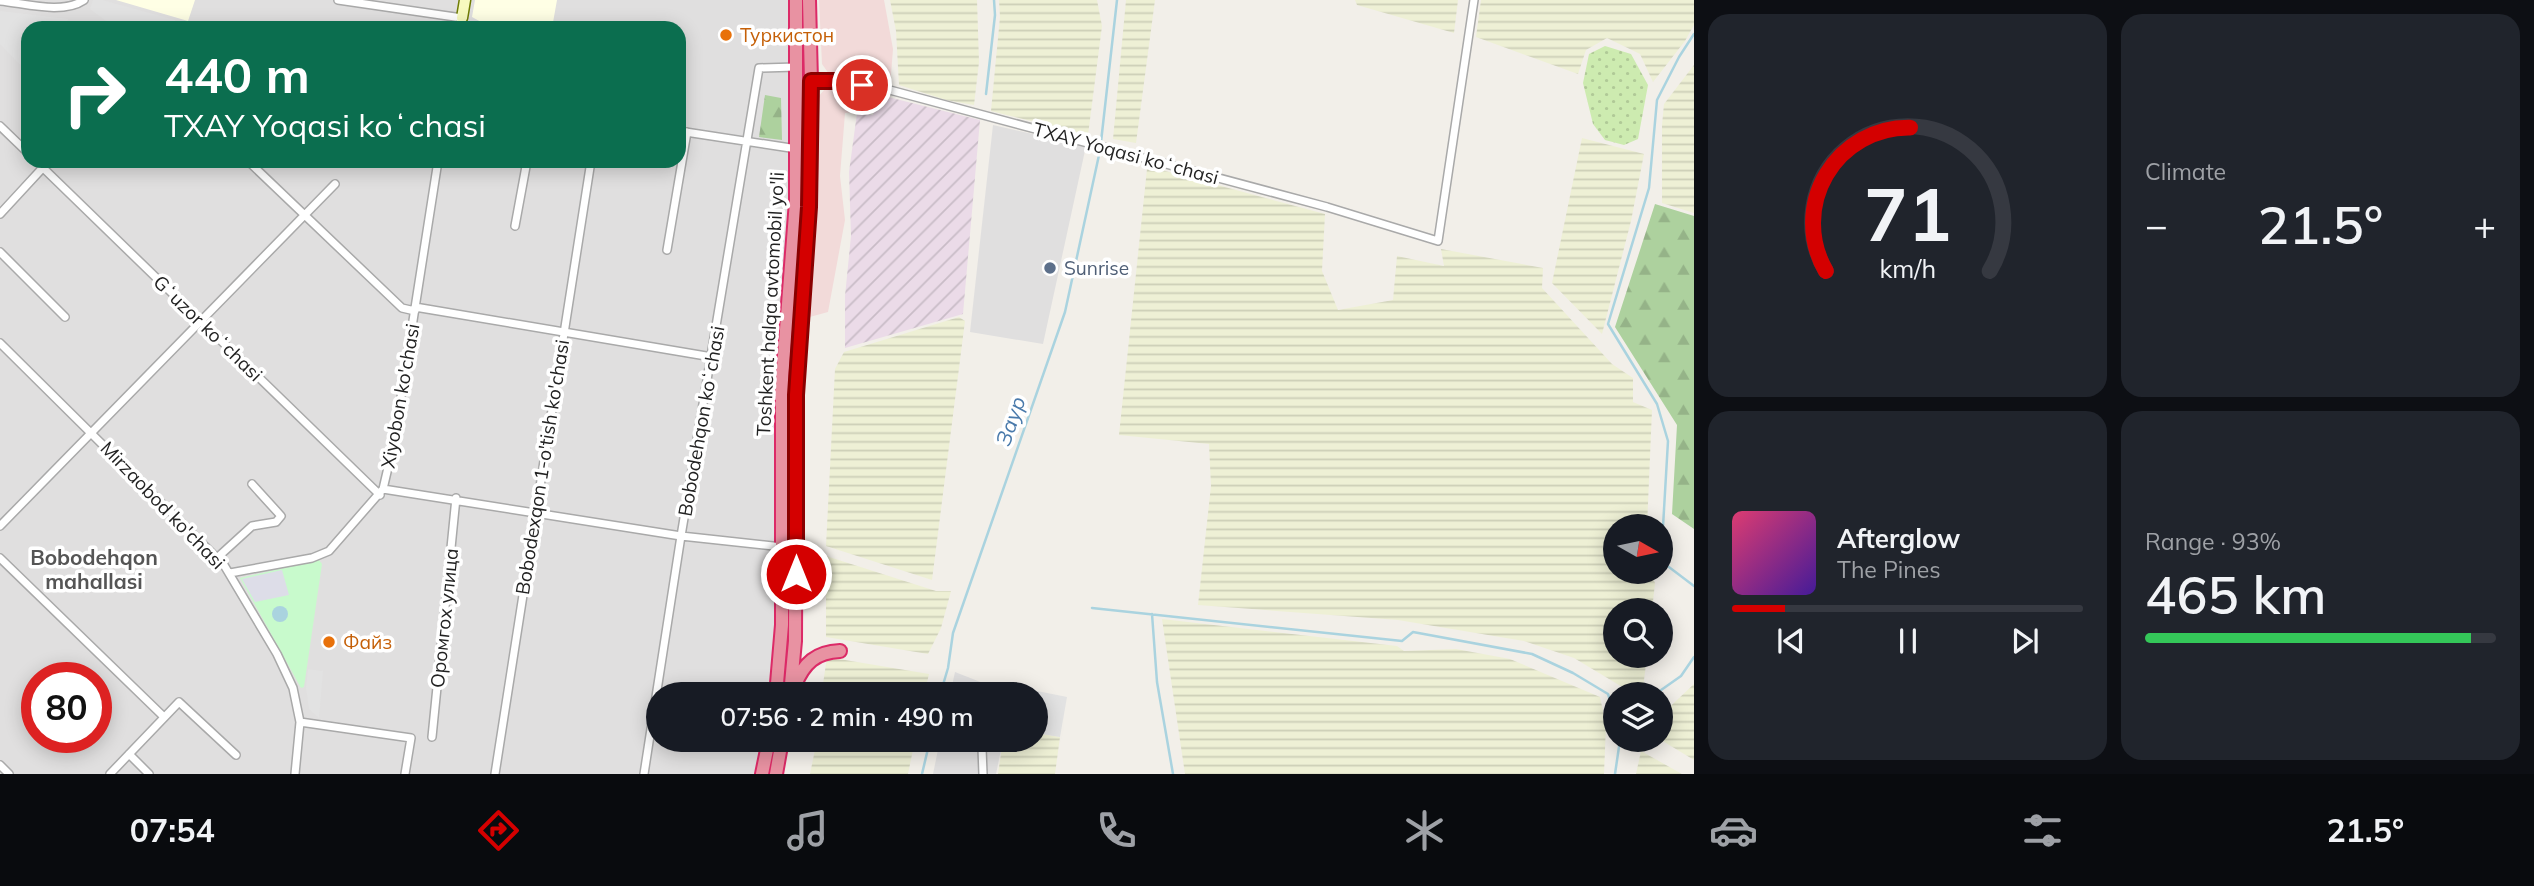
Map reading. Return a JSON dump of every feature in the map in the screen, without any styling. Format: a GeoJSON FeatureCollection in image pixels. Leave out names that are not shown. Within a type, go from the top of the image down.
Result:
{"type":"FeatureCollection","features":[{"type":"Feature","properties":{"kind":"highway","name":"Toshkent halqa avtomobil yo'li"},"geometry":{"type":"LineString","coordinates":[[777,682],[782,625],[781,398],[796,201],[796,0]]}},
{"type":"Feature","properties":{"kind":"highway","name":"Toshkent halqa avtomobil yo'li"},"geometry":{"type":"LineString","coordinates":[[792,682],[795,641],[796,395],[810,182],[809,0]]}},
{"type":"Feature","properties":{"kind":"highway"},"geometry":{"type":"LineString","coordinates":[[790,282],[804,283]]}},
{"type":"Feature","properties":{"kind":"highway"},"geometry":{"type":"LineString","coordinates":[[797,682],[801,672],[818,655],[840,651]]}},
{"type":"Feature","properties":{"kind":"highway"},"geometry":{"type":"LineString","coordinates":[[762,774],[767,752]]}},
{"type":"Feature","properties":{"kind":"highway"},"geometry":{"type":"LineString","coordinates":[[776,774],[780,752]]}},
{"type":"Feature","properties":{"kind":"street"},"geometry":{"type":"LineString","coordinates":[[0,1],[45,6],[72,5],[84,0]]}},
{"type":"Feature","properties":{"kind":"street"},"geometry":{"type":"LineString","coordinates":[[338,0],[420,12],[454,21]]}},
{"type":"Feature","properties":{"kind":"street"},"geometry":{"type":"LineString","coordinates":[[420,12],[422,0]]}},
{"type":"Feature","properties":{"kind":"street"},"geometry":{"type":"LineString","coordinates":[[461,21],[465,0]]}},
{"type":"Feature","properties":{"kind":"street","name":"TXAY Yoqasi koʻchasi"},"geometry":{"type":"LineString","coordinates":[[811,81],[839,81],[886,89],[1327,207],[1438,241],[1474,0]]}},
{"type":"Feature","properties":{"kind":"street","name":"Bobodehqon koʻchasi"},"geometry":{"type":"LineString","coordinates":[[644,774],[759,68],[797,67]]}},
{"type":"Feature","properties":{"kind":"street"},"geometry":{"type":"LineString","coordinates":[[0,126],[21,146]]}},
{"type":"Feature","properties":{"kind":"street"},"geometry":{"type":"LineString","coordinates":[[686,132],[797,149]]}},
{"type":"Feature","properties":{"kind":"street"},"geometry":{"type":"LineString","coordinates":[[0,214],[42,168]]}},
{"type":"Feature","properties":{"kind":"street","name":"Gʻuzor koʻchasi"},"geometry":{"type":"LineString","coordinates":[[44,168],[381,492]]}},
{"type":"Feature","properties":{"kind":"street"},"geometry":{"type":"LineString","coordinates":[[255,168],[402,309],[712,357]]}},
{"type":"Feature","properties":{"kind":"street","name":"Xiyobon ko'chasi"},"geometry":{"type":"LineString","coordinates":[[230,573],[312,558],[329,551],[381,492],[394,442],[437,168]]}},
{"type":"Feature","properties":{"kind":"street"},"geometry":{"type":"LineString","coordinates":[[515,226],[526,168]]}},
{"type":"Feature","properties":{"kind":"street","name":"Bobodexqon 1-o'tish ko'chasi"},"geometry":{"type":"LineString","coordinates":[[495,774],[590,168]]}},
{"type":"Feature","properties":{"kind":"street"},"geometry":{"type":"LineString","coordinates":[[667,250],[678,168]]}},
{"type":"Feature","properties":{"kind":"street"},"geometry":{"type":"LineString","coordinates":[[0,526],[335,184]]}},
{"type":"Feature","properties":{"kind":"street"},"geometry":{"type":"LineString","coordinates":[[0,253],[65,317]]}},
{"type":"Feature","properties":{"kind":"street","name":"Mirzaobod ko'chasi"},"geometry":{"type":"LineString","coordinates":[[0,342],[218,557],[230,573],[286,671],[297,699],[300,722],[295,774]]}},
{"type":"Feature","properties":{"kind":"street"},"geometry":{"type":"LineString","coordinates":[[218,557],[252,526],[276,522],[281,516],[252,484]]}},
{"type":"Feature","properties":{"kind":"street"},"geometry":{"type":"LineString","coordinates":[[381,492],[456,498],[681,536],[782,547]]}},
{"type":"Feature","properties":{"kind":"street","name":"Оромгох улица"},"geometry":{"type":"LineString","coordinates":[[432,737],[456,498]]}},
{"type":"Feature","properties":{"kind":"street"},"geometry":{"type":"LineString","coordinates":[[0,558],[164,717]]}},
{"type":"Feature","properties":{"kind":"street"},"geometry":{"type":"LineString","coordinates":[[110,774],[176,704],[181,702],[236,755]]}},
{"type":"Feature","properties":{"kind":"street"},"geometry":{"type":"LineString","coordinates":[[300,722],[411,738],[405,774]]}},
{"type":"Feature","properties":{"kind":"street"},"geometry":{"type":"LineString","coordinates":[[982,752],[983,774]]}},
{"type":"Feature","properties":{"kind":"street"},"geometry":{"type":"LineString","coordinates":[[129,754],[149,774]]}},
{"type":"Feature","properties":{"kind":"street"},"geometry":{"type":"LineString","coordinates":[[0,765],[9,774]]}},
{"type":"Feature","properties":{"kind":"shaded area","name":"Bobodehqon mahallasi"},"geometry":{"type":"Polygon","coordinates":[[[0,0],[796,0],[776,682],[646,682],[646,752],[767,752],[762,774],[0,774],[0,0]]]}},
{"type":"Feature","properties":{"kind":"shaded area"},"geometry":{"type":"Polygon","coordinates":[[[93,0],[102,0],[175,21],[106,21],[90,9],[93,0]]]}},
{"type":"Feature","properties":{"kind":"shaded area"},"geometry":{"type":"Polygon","coordinates":[[[116,0],[195,0],[188,21],[116,0]]]}},
{"type":"Feature","properties":{"kind":"shaded area"},"geometry":{"type":"Polygon","coordinates":[[[475,0],[557,0],[553,21],[479,21],[472,17],[475,0]]]}},
{"type":"Feature","properties":{"kind":"shaded area"},"geometry":{"type":"Polygon","coordinates":[[[819,0],[884,0],[893,49],[890,87],[829,74],[822,64],[819,0]]]}},
{"type":"Feature","properties":{"kind":"shaded area"},"geometry":{"type":"Polygon","coordinates":[[[890,0],[977,0],[979,62],[974,105],[946,100],[899,85],[896,31],[890,0]]]}},
{"type":"Feature","properties":{"kind":"shaded area"},"geometry":{"type":"Polygon","coordinates":[[[999,0],[1097,0],[1102,26],[1088,135],[991,111],[1000,17],[999,0]]]}},
{"type":"Feature","properties":{"kind":"shaded area"},"geometry":{"type":"Polygon","coordinates":[[[1126,0],[1155,0],[1136,143],[1113,139],[1126,0]]]}},
{"type":"Feature","properties":{"kind":"shaded area"},"geometry":{"type":"Polygon","coordinates":[[[1355,0],[1458,0],[1454,33],[1357,5],[1355,0]]]}},
{"type":"Feature","properties":{"kind":"shaded area"},"geometry":{"type":"Polygon","coordinates":[[[1481,0],[1694,0],[1694,25],[1653,82],[1640,54],[1607,38],[1586,50],[1578,74],[1476,37],[1481,0]]]}},
{"type":"Feature","properties":{"kind":"shaded area"},"geometry":{"type":"Polygon","coordinates":[[[0,11],[68,19],[21,21],[21,66],[0,44],[0,11]]]}},
{"type":"Feature","properties":{"kind":"shaded area"},"geometry":{"type":"Polygon","coordinates":[[[1694,65],[1694,213],[1662,203],[1662,125],[1664,104],[1694,65]]]}},
{"type":"Feature","properties":{"kind":"shaded area"},"geometry":{"type":"Polygon","coordinates":[[[835,86],[873,91],[870,110],[845,113],[840,176],[845,220],[828,312],[806,318],[818,161],[818,97],[825,89],[835,86]]]}},
{"type":"Feature","properties":{"kind":"shaded area"},"geometry":{"type":"Polygon","coordinates":[[[876,94],[980,120],[963,314],[845,348],[845,296],[851,236],[849,172],[857,113],[873,115],[876,94]]]}},
{"type":"Feature","properties":{"kind":"shaded area"},"geometry":{"type":"Polygon","coordinates":[[[993,125],[1086,146],[1043,344],[970,332],[993,125]]]}},
{"type":"Feature","properties":{"kind":"shaded area"},"geometry":{"type":"Polygon","coordinates":[[[1582,138],[1644,154],[1631,221],[1602,334],[1552,283],[1582,138]]]}},
{"type":"Feature","properties":{"kind":"shaded area"},"geometry":{"type":"Polygon","coordinates":[[[1147,169],[1158,169],[1325,214],[1322,271],[1338,310],[1393,300],[1397,256],[1444,266],[1441,249],[1543,268],[1542,288],[1612,364],[1633,378],[1633,402],[1652,410],[1648,514],[1603,514],[1603,584],[1655,584],[1653,598],[1603,598],[1603,668],[1646,668],[1644,682],[1614,682],[1574,658],[1524,641],[1398,620],[1198,605],[1211,486],[1209,444],[1119,435],[1147,169]]]}},
{"type":"Feature","properties":{"kind":"shaded area"},"geometry":{"type":"Polygon","coordinates":[[[959,317],[965,321],[932,580],[826,546],[835,369],[844,352],[959,317]]]}},
{"type":"Feature","properties":{"kind":"shaded area"},"geometry":{"type":"Polygon","coordinates":[[[826,556],[936,591],[951,591],[941,628],[928,654],[826,637],[826,556]]]}},
{"type":"Feature","properties":{"kind":"shaded area"},"geometry":{"type":"Polygon","coordinates":[[[282,570],[289,595],[255,602],[242,579],[282,570]]]}},
{"type":"Feature","properties":{"kind":"shaded area"},"geometry":{"type":"Polygon","coordinates":[[[1162,619],[1397,646],[1404,651],[1456,649],[1510,659],[1600,697],[1603,711],[1604,774],[1185,774],[1162,619]]]}},
{"type":"Feature","properties":{"kind":"shaded area"},"geometry":{"type":"Polygon","coordinates":[[[827,657],[929,674],[927,682],[823,682],[827,657]]]}},
{"type":"Feature","properties":{"kind":"shaded area"},"geometry":{"type":"Polygon","coordinates":[[[308,669],[323,671],[319,718],[309,709],[306,687],[308,669]]]}},
{"type":"Feature","properties":{"kind":"shaded area"},"geometry":{"type":"Polygon","coordinates":[[[955,672],[980,682],[953,682],[955,672]]]}},
{"type":"Feature","properties":{"kind":"shaded area"},"geometry":{"type":"Polygon","coordinates":[[[1694,684],[1694,760],[1673,747],[1673,704],[1694,684]]]}},
{"type":"Feature","properties":{"kind":"shaded area"},"geometry":{"type":"Polygon","coordinates":[[[1048,693],[1067,697],[1060,737],[1048,735],[1048,693]]]}},
{"type":"Feature","properties":{"kind":"shaded area"},"geometry":{"type":"Polygon","coordinates":[[[1048,735],[1060,737],[1055,774],[998,774],[1001,752],[1048,752],[1048,735]]]}},
{"type":"Feature","properties":{"kind":"shaded area"},"geometry":{"type":"Polygon","coordinates":[[[815,752],[913,752],[908,774],[810,774],[815,752]]]}},
{"type":"Feature","properties":{"kind":"shaded area"},"geometry":{"type":"Polygon","coordinates":[[[938,752],[1001,752],[996,774],[933,774],[938,752]]]}},
{"type":"Feature","properties":{"kind":"shaded area"},"geometry":{"type":"Polygon","coordinates":[[[1643,752],[1682,774],[1636,774],[1643,752]]]}},
{"type":"Feature","properties":{"kind":"green space"},"geometry":{"type":"Polygon","coordinates":[[[799,0],[803,0],[806,104],[798,278],[795,277],[799,0]]]}},
{"type":"Feature","properties":{"kind":"green space"},"geometry":{"type":"Polygon","coordinates":[[[1605,46],[1631,54],[1648,85],[1638,139],[1624,145],[1605,140],[1593,124],[1583,83],[1589,54],[1605,46]]]}},
{"type":"Feature","properties":{"kind":"green space"},"geometry":{"type":"Polygon","coordinates":[[[765,95],[781,98],[782,140],[759,137],[765,95]]]}},
{"type":"Feature","properties":{"kind":"green space"},"geometry":{"type":"Polygon","coordinates":[[[1655,204],[1694,216],[1694,529],[1672,514],[1677,425],[1615,327],[1655,204]]]}},
{"type":"Feature","properties":{"kind":"green space"},"geometry":{"type":"Polygon","coordinates":[[[792,293],[797,293],[789,415],[791,608],[786,682],[779,682],[784,433],[792,293]]]}},
{"type":"Feature","properties":{"kind":"green space"},"geometry":{"type":"Polygon","coordinates":[[[319,560],[322,564],[304,687],[301,688],[240,578],[319,560]]]}},
{"type":"Feature","properties":{"kind":"water"},"geometry":{"type":"Polygon","coordinates":[[[280,606],[286,608],[286,620],[280,622],[274,620],[272,614],[274,608],[280,606]]]}},
{"type":"Feature","properties":{"kind":"waterway"},"geometry":{"type":"LineString","coordinates":[[986,94],[995,15],[994,0]]}},
{"type":"Feature","properties":{"kind":"waterway","name":"Заур"},"geometry":{"type":"LineString","coordinates":[[1101,142],[1117,0]]}},
{"type":"Feature","properties":{"kind":"waterway"},"geometry":{"type":"LineString","coordinates":[[1694,34],[1657,100],[1649,188],[1608,324],[1657,404],[1668,441],[1661,561],[1694,586]]}},
{"type":"Feature","properties":{"kind":"waterway","name":"Заур"},"geometry":{"type":"LineString","coordinates":[[944,682],[953,633],[1065,312],[1099,155]]}},
{"type":"Feature","properties":{"kind":"waterway"},"geometry":{"type":"LineString","coordinates":[[1092,608],[1402,641],[1413,632],[1532,654],[1603,691]]}},
{"type":"Feature","properties":{"kind":"waterway"},"geometry":{"type":"LineString","coordinates":[[1152,614],[1157,682],[1173,774]]}},
{"type":"Feature","properties":{"kind":"waterway"},"geometry":{"type":"LineString","coordinates":[[1672,682],[1681,676],[1694,657]]}},
{"type":"Feature","properties":{"kind":"waterway","name":"Заур"},"geometry":{"type":"LineString","coordinates":[[922,774],[927,752]]}},
{"type":"Feature","properties":{"kind":"waterway"},"geometry":{"type":"LineString","coordinates":[[1615,774],[1618,752]]}},
{"type":"Feature","properties":{"kind":"place","name":"Туркистон"},"geometry":{"type":"Point","coordinates":[726,35]}},
{"type":"Feature","properties":{"kind":"place","name":"Sunrise"},"geometry":{"type":"Point","coordinates":[1050,268]}},
{"type":"Feature","properties":{"kind":"place","name":"Файз"},"geometry":{"type":"Point","coordinates":[329,642]}},
{"type":"Feature","properties":{"kind":"district","name":"Bobodehqon mahallasi"},"geometry":{"type":"Point","coordinates":[94,569]}},
{"type":"Feature","properties":{"kind":"route"},"geometry":{"type":"LineString","coordinates":[[796,574],[795,417],[809,207],[811,81],[839,81],[862,85]]}}]}
